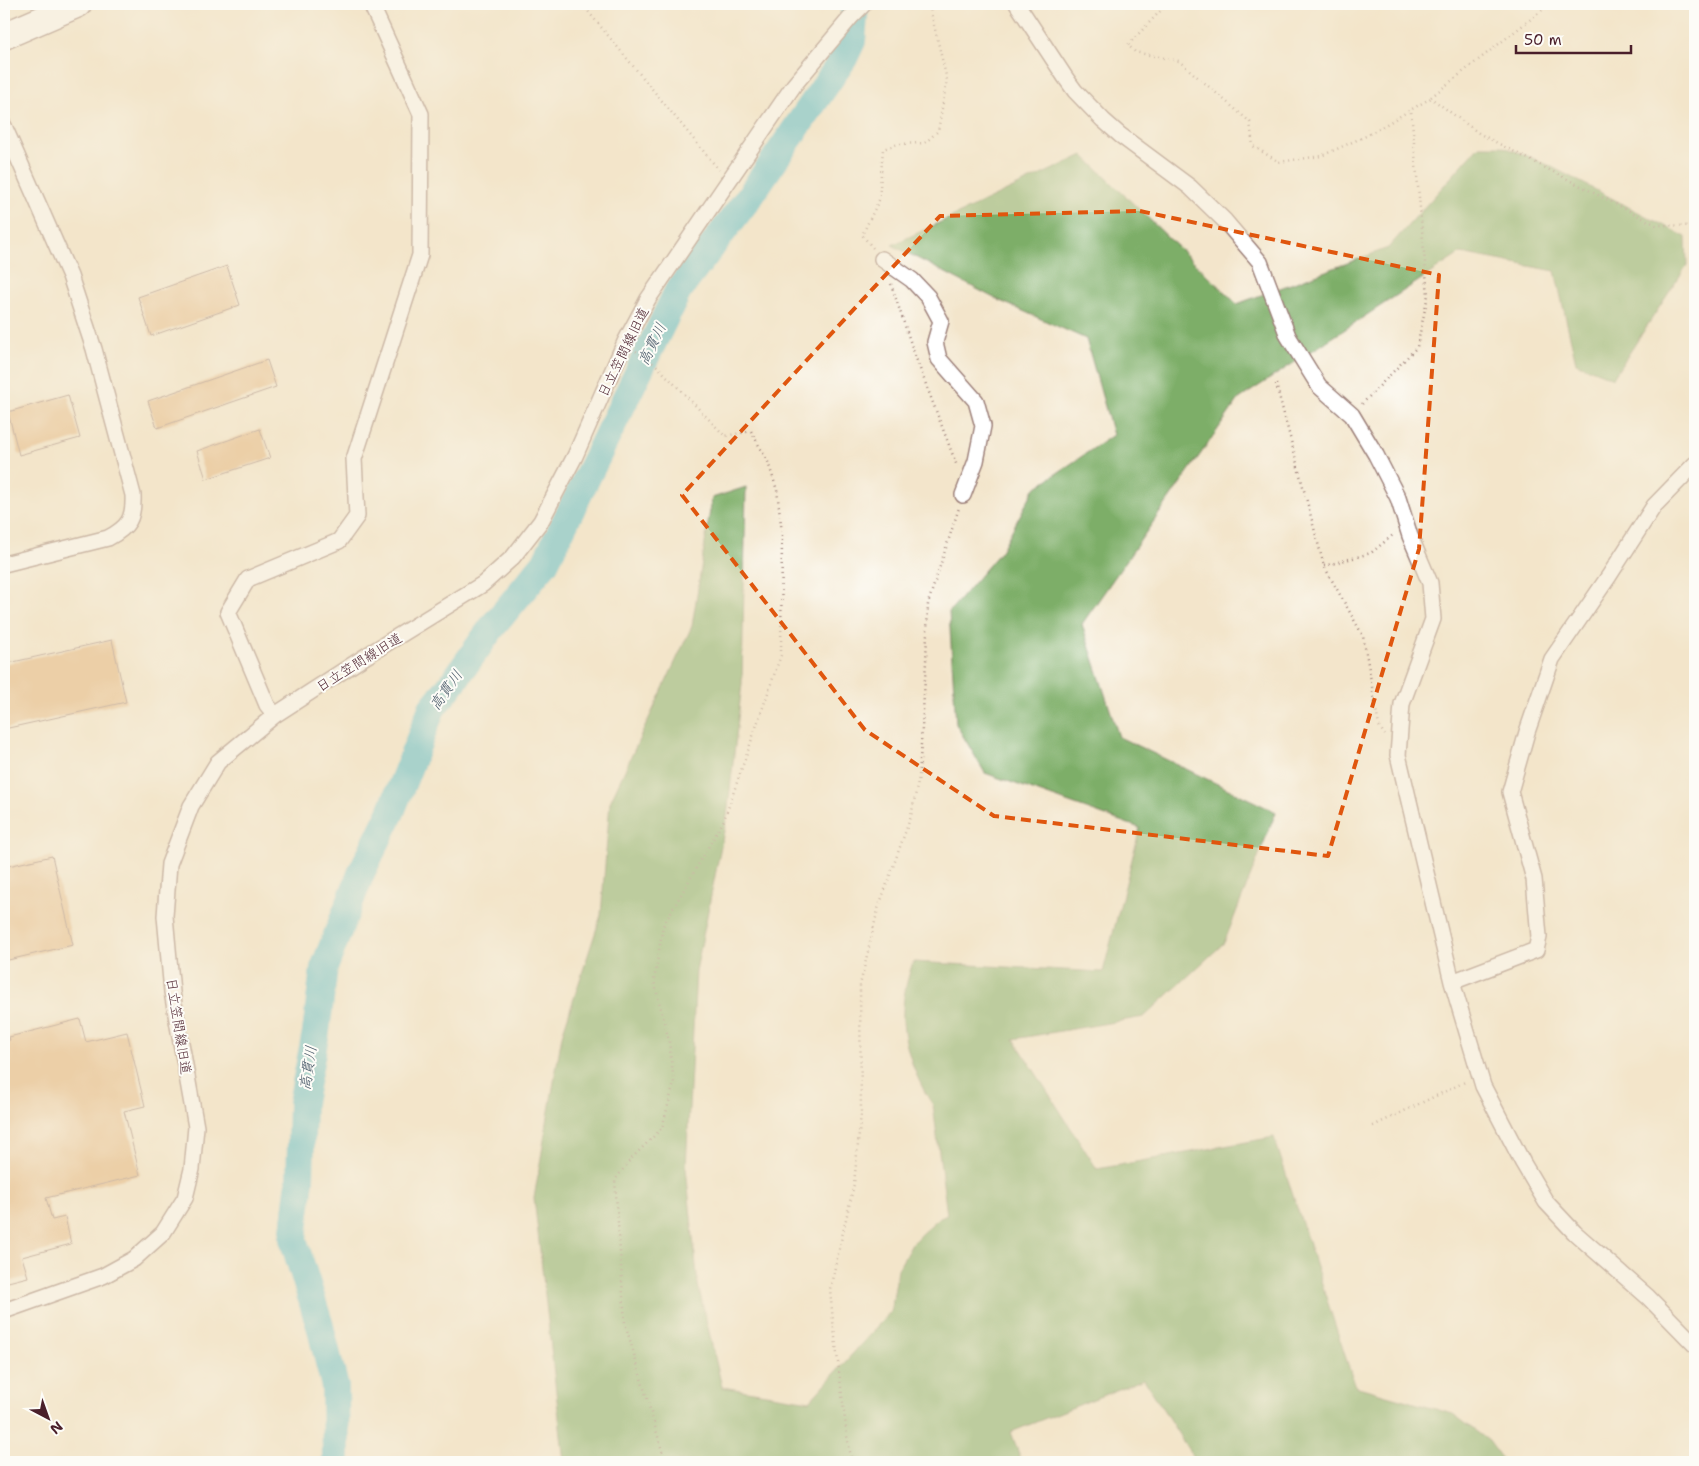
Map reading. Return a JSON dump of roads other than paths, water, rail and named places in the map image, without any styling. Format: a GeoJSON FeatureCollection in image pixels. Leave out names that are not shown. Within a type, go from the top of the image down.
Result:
{"type":"FeatureCollection","features":[{"type":"Feature","properties":{"kind":"highway"},"geometry":{"type":"LineString","coordinates":[[4,36],[78,4]]}},
{"type":"Feature","properties":{"kind":"street"},"geometry":{"type":"LineString","coordinates":[[274,715],[267,705],[228,612],[248,578],[339,541],[356,516],[354,459],[420,255],[422,114],[372,4]]}},
{"type":"Feature","properties":{"kind":"street","name":"日立笠間線旧道"},"geometry":{"type":"LineString","coordinates":[[4,1311],[104,1276],[134,1259],[163,1233],[185,1198],[192,1169],[196,1127],[172,992],[165,916],[169,864],[190,806],[218,762],[274,715],[483,584],[513,557],[541,521],[575,456],[625,342],[648,300],[794,86],[864,4]]}},
{"type":"Feature","properties":{"kind":"street"},"geometry":{"type":"LineString","coordinates":[[1017,4],[1065,77],[1103,120],[1120,135],[1190,187],[1225,221],[1260,262],[1288,336],[1319,386],[1352,415],[1376,455],[1398,498],[1406,525],[1430,583],[1433,619],[1402,704],[1398,755],[1452,982],[1480,1075],[1487,1094],[1546,1202],[1575,1233],[1648,1297],[1695,1344]]}},
{"type":"Feature","properties":{"kind":"street"},"geometry":{"type":"LineString","coordinates":[[4,126],[70,276],[82,310],[134,494],[134,510],[128,524],[108,538],[4,564]]}},
{"type":"Feature","properties":{"kind":"street"},"geometry":{"type":"LineString","coordinates":[[882,259],[912,280],[928,297],[942,321],[935,342],[939,359],[976,401],[983,426],[976,461],[964,495]]}},
{"type":"Feature","properties":{"kind":"street"},"geometry":{"type":"LineString","coordinates":[[1452,982],[1536,950],[1539,937],[1534,880],[1510,792],[1527,732],[1552,659],[1654,506],[1695,464]]}},
{"type":"Feature","properties":{"kind":"waterway","name":"高貫川"},"geometry":{"type":"LineString","coordinates":[[336,1462],[335,1387],[320,1326],[293,1239],[300,1180],[302,1103],[316,1032],[324,968],[362,871],[391,812],[432,708],[451,685],[493,626],[545,563],[678,291],[747,200],[844,58],[852,41],[855,4]]}}]}
